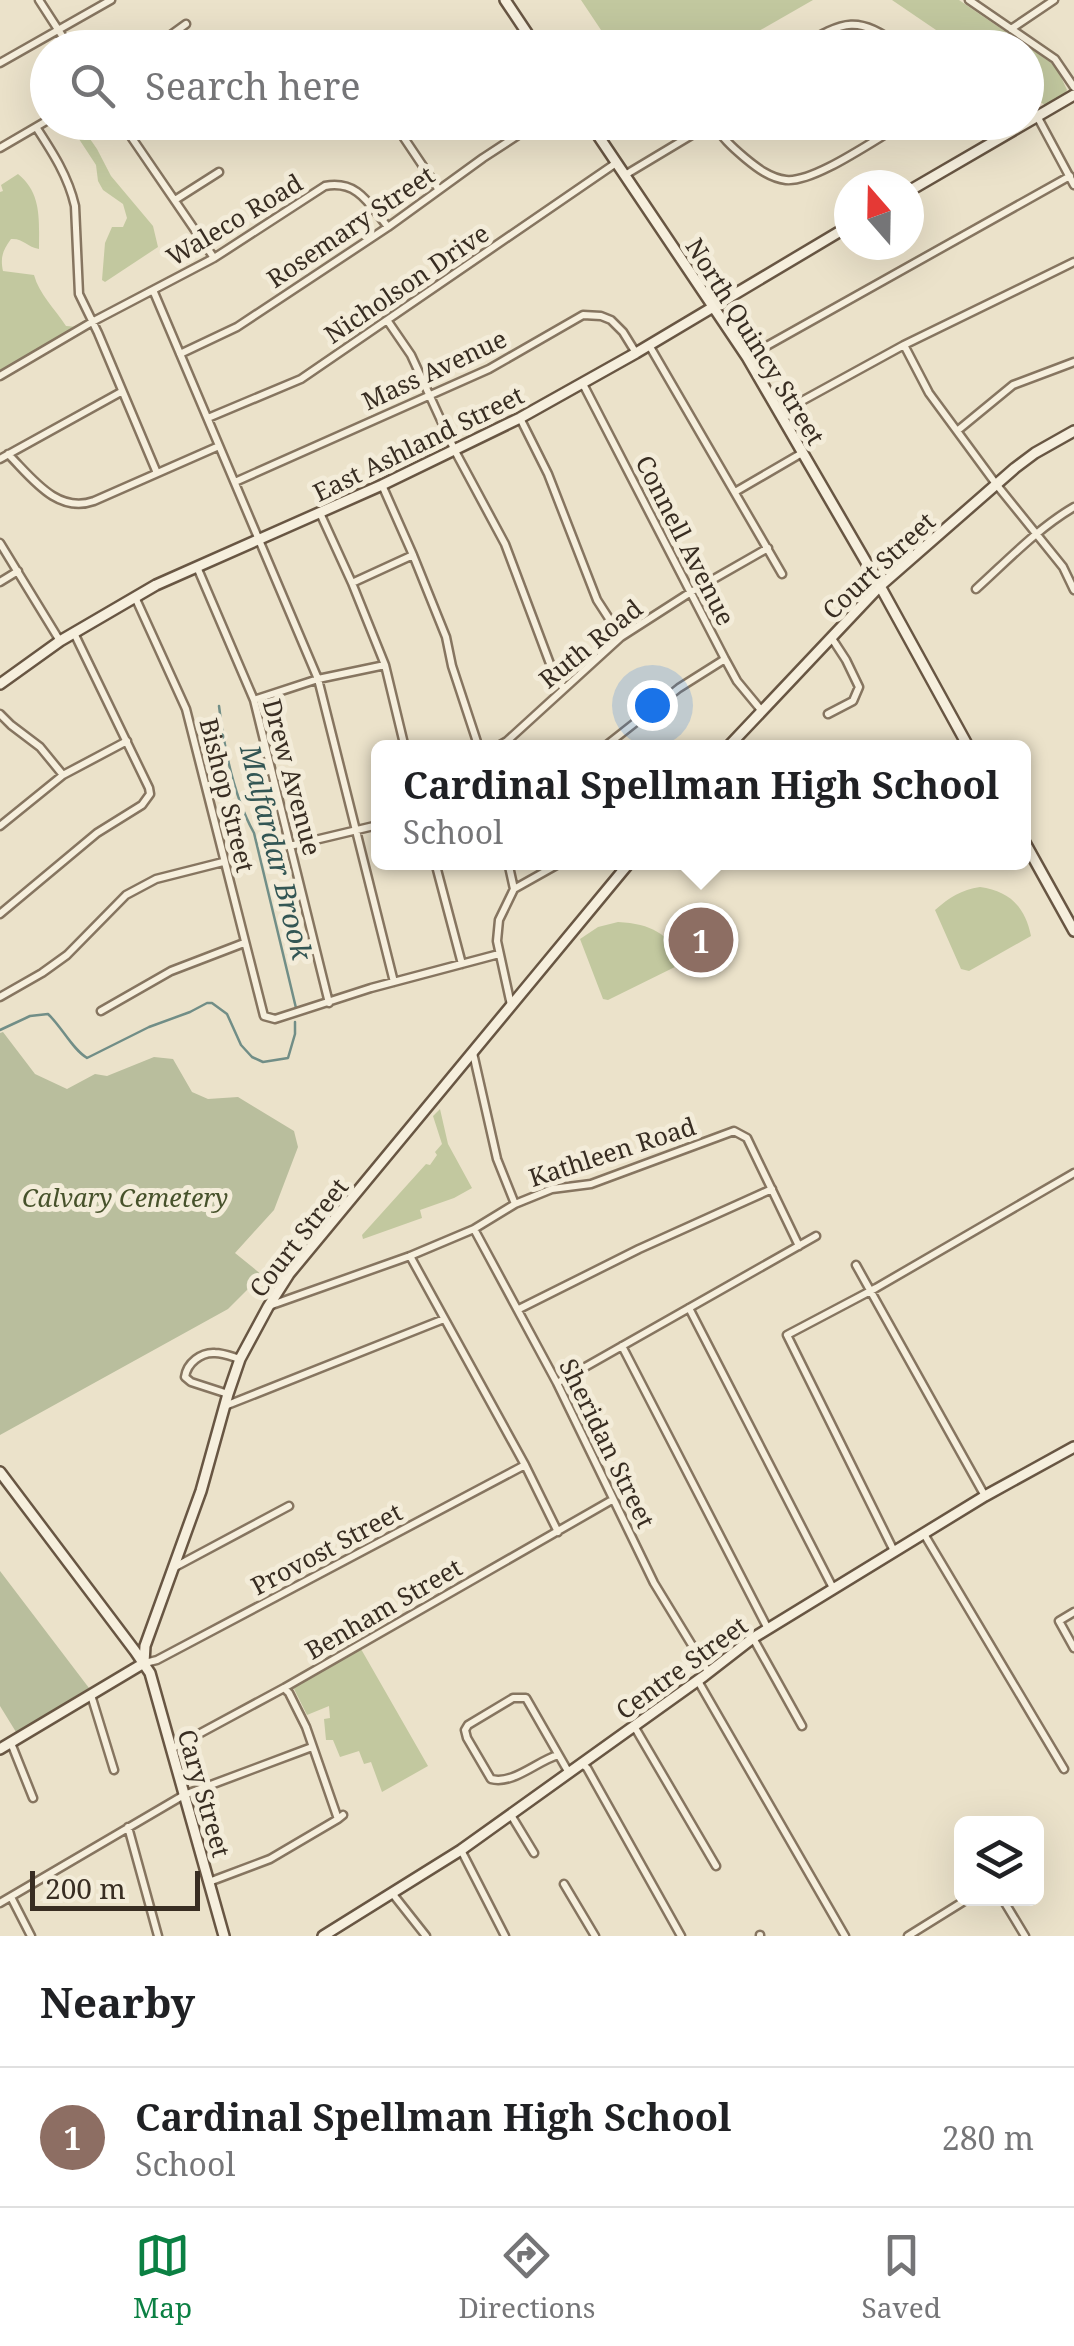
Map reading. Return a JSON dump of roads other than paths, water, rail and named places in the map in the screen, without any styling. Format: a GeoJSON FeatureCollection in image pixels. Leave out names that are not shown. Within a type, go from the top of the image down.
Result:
{"type":"FeatureCollection","features":[{"type":"Feature","properties":{"kind":"main road"},"geometry":{"type":"LineString","coordinates":[[504,0],[525,30]]}},
{"type":"Feature","properties":{"kind":"main road"},"geometry":{"type":"LineString","coordinates":[[1044,112],[1074,95]]}},
{"type":"Feature","properties":{"kind":"main road","name":"North Quincy Street"},"geometry":{"type":"LineString","coordinates":[[602,140],[747,357],[965,740]]}},
{"type":"Feature","properties":{"kind":"main road"},"geometry":{"type":"LineString","coordinates":[[924,181],[989,140]]}},
{"type":"Feature","properties":{"kind":"main road","name":"East Ashland Street"},"geometry":{"type":"LineString","coordinates":[[0,684],[60,641],[136,596],[455,452],[582,384],[834,235]]}},
{"type":"Feature","properties":{"kind":"main road","name":"Court Street"},"geometry":{"type":"LineString","coordinates":[[734,740],[880,586],[996,484],[1035,453],[1074,431]]}},
{"type":"Feature","properties":{"kind":"main road"},"geometry":{"type":"LineString","coordinates":[[1031,855],[1074,932]]}},
{"type":"Feature","properties":{"kind":"main road","name":"Court Street"},"geometry":{"type":"LineString","coordinates":[[144,1663],[145,1646],[201,1491],[240,1359],[268,1307],[290,1274],[623,870]]}},
{"type":"Feature","properties":{"kind":"main road","name":"Centre Street"},"geometry":{"type":"LineString","coordinates":[[323,1936],[461,1850],[753,1638],[985,1496],[1074,1447]]}},
{"type":"Feature","properties":{"kind":"main road"},"geometry":{"type":"LineString","coordinates":[[0,1472],[144,1663],[0,1749]]}},
{"type":"Feature","properties":{"kind":"main road"},"geometry":{"type":"LineString","coordinates":[[128,1642],[149,1636]]}},
{"type":"Feature","properties":{"kind":"main road","name":"Cary Street"},"geometry":{"type":"LineString","coordinates":[[144,1663],[224,1936]]}},
{"type":"Feature","properties":{"kind":"street"},"geometry":{"type":"LineString","coordinates":[[39,0],[58,30],[111,0]]}},
{"type":"Feature","properties":{"kind":"street"},"geometry":{"type":"LineString","coordinates":[[969,0],[1011,29],[1054,0]]}},
{"type":"Feature","properties":{"kind":"street"},"geometry":{"type":"LineString","coordinates":[[831,30],[857,23],[877,30]]}},
{"type":"Feature","properties":{"kind":"street"},"geometry":{"type":"LineString","coordinates":[[178,30],[186,24]]}},
{"type":"Feature","properties":{"kind":"street"},"geometry":{"type":"LineString","coordinates":[[0,63],[30,46]]}},
{"type":"Feature","properties":{"kind":"street"},"geometry":{"type":"LineString","coordinates":[[1044,52],[1055,59],[1074,87]]}},
{"type":"Feature","properties":{"kind":"street"},"geometry":{"type":"LineString","coordinates":[[747,357],[1072,180],[1044,129]]}},
{"type":"Feature","properties":{"kind":"street"},"geometry":{"type":"LineString","coordinates":[[0,148],[30,130]]}},
{"type":"Feature","properties":{"kind":"street"},"geometry":{"type":"LineString","coordinates":[[44,140],[72,194],[77,284],[82,305],[157,473]]}},
{"type":"Feature","properties":{"kind":"street"},"geometry":{"type":"LineString","coordinates":[[134,140],[214,258]]}},
{"type":"Feature","properties":{"kind":"street"},"geometry":{"type":"LineString","coordinates":[[405,140],[439,190]]}},
{"type":"Feature","properties":{"kind":"street","name":"Rosemary Street"},"geometry":{"type":"LineString","coordinates":[[180,354],[237,327],[512,140]]}},
{"type":"Feature","properties":{"kind":"street"},"geometry":{"type":"LineString","coordinates":[[625,175],[683,140]]}},
{"type":"Feature","properties":{"kind":"street"},"geometry":{"type":"LineString","coordinates":[[726,140],[767,174],[782,180],[806,178],[874,140]]}},
{"type":"Feature","properties":{"kind":"street","name":"Nicholson Drive"},"geometry":{"type":"LineString","coordinates":[[208,418],[301,379],[617,162]]}},
{"type":"Feature","properties":{"kind":"street"},"geometry":{"type":"LineString","coordinates":[[175,200],[219,172]]}},
{"type":"Feature","properties":{"kind":"street","name":"Waleco Road"},"geometry":{"type":"LineString","coordinates":[[0,376],[214,258],[325,186],[338,184],[358,190],[388,226]]}},
{"type":"Feature","properties":{"kind":"street"},"geometry":{"type":"LineString","coordinates":[[780,413],[904,344],[1074,262]]}},
{"type":"Feature","properties":{"kind":"street"},"geometry":{"type":"LineString","coordinates":[[153,290],[318,679],[394,982]]}},
{"type":"Feature","properties":{"kind":"street","name":"Mass Avenue"},"geometry":{"type":"LineString","coordinates":[[234,482],[489,369],[574,318],[592,314],[611,320],[624,332],[636,353]]}},
{"type":"Feature","properties":{"kind":"street"},"geometry":{"type":"LineString","coordinates":[[388,320],[411,356],[455,452],[505,544],[552,669],[564,688]]}},
{"type":"Feature","properties":{"kind":"street"},"geometry":{"type":"LineString","coordinates":[[904,344],[929,393],[996,484],[1064,566],[1074,590]]}},
{"type":"Feature","properties":{"kind":"street"},"geometry":{"type":"LineString","coordinates":[[649,345],[782,574]]}},
{"type":"Feature","properties":{"kind":"street"},"geometry":{"type":"LineString","coordinates":[[957,431],[1014,385],[1074,362]]}},
{"type":"Feature","properties":{"kind":"street","name":"Connell Avenue"},"geometry":{"type":"LineString","coordinates":[[582,384],[736,682],[760,710]]}},
{"type":"Feature","properties":{"kind":"street"},"geometry":{"type":"LineString","coordinates":[[121,392],[4,456],[62,502],[76,505],[94,501],[219,446]]}},
{"type":"Feature","properties":{"kind":"street"},"geometry":{"type":"LineString","coordinates":[[520,418],[548,474],[597,600],[621,637]]}},
{"type":"Feature","properties":{"kind":"street"},"geometry":{"type":"LineString","coordinates":[[735,492],[802,453]]}},
{"type":"Feature","properties":{"kind":"street"},"geometry":{"type":"LineString","coordinates":[[382,486],[446,636],[475,740]]}},
{"type":"Feature","properties":{"kind":"street"},"geometry":{"type":"LineString","coordinates":[[976,589],[1074,507]]}},
{"type":"Feature","properties":{"kind":"street"},"geometry":{"type":"LineString","coordinates":[[320,513],[385,665],[403,740]]}},
{"type":"Feature","properties":{"kind":"street"},"geometry":{"type":"LineString","coordinates":[[0,542],[60,641]]}},
{"type":"Feature","properties":{"kind":"street","name":"Ruth Road"},"geometry":{"type":"LineString","coordinates":[[509,740],[621,637],[768,548]]}},
{"type":"Feature","properties":{"kind":"street"},"geometry":{"type":"LineString","coordinates":[[352,583],[414,554]]}},
{"type":"Feature","properties":{"kind":"street","name":"Drew Avenue"},"geometry":{"type":"LineString","coordinates":[[197,567],[254,700],[329,1003]]}},
{"type":"Feature","properties":{"kind":"street"},"geometry":{"type":"LineString","coordinates":[[0,582],[18,571]]}},
{"type":"Feature","properties":{"kind":"street","name":"Bishop Street"},"geometry":{"type":"LineString","coordinates":[[136,596],[186,709],[264,1016],[275,1019],[329,1003]]}},
{"type":"Feature","properties":{"kind":"street"},"geometry":{"type":"LineString","coordinates":[[0,914],[150,794],[74,633]]}},
{"type":"Feature","properties":{"kind":"street"},"geometry":{"type":"LineString","coordinates":[[828,714],[853,701],[858,687],[830,637]]}},
{"type":"Feature","properties":{"kind":"street"},"geometry":{"type":"LineString","coordinates":[[613,740],[679,688],[724,660]]}},
{"type":"Feature","properties":{"kind":"street"},"geometry":{"type":"LineString","coordinates":[[254,700],[318,679],[385,665]]}},
{"type":"Feature","properties":{"kind":"street"},"geometry":{"type":"LineString","coordinates":[[0,714],[40,748],[63,775]]}},
{"type":"Feature","properties":{"kind":"street"},"geometry":{"type":"LineString","coordinates":[[0,826],[63,775],[126,741]]}},
{"type":"Feature","properties":{"kind":"street"},"geometry":{"type":"LineString","coordinates":[[290,846],[371,827]]}},
{"type":"Feature","properties":{"kind":"street"},"geometry":{"type":"LineString","coordinates":[[0,998],[67,955],[113,906],[140,887],[172,874],[224,862]]}},
{"type":"Feature","properties":{"kind":"street"},"geometry":{"type":"LineString","coordinates":[[437,870],[462,964]]}},
{"type":"Feature","properties":{"kind":"street"},"geometry":{"type":"LineString","coordinates":[[510,870],[514,888]]}},
{"type":"Feature","properties":{"kind":"street"},"geometry":{"type":"LineString","coordinates":[[511,1006],[497,941],[499,920],[514,888],[547,870]]}},
{"type":"Feature","properties":{"kind":"street"},"geometry":{"type":"LineString","coordinates":[[101,1011],[171,971],[244,943]]}},
{"type":"Feature","properties":{"kind":"street"},"geometry":{"type":"LineString","coordinates":[[329,1003],[499,954]]}},
{"type":"Feature","properties":{"kind":"street"},"geometry":{"type":"LineString","coordinates":[[472,1053],[497,1158],[515,1204]]}},
{"type":"Feature","properties":{"kind":"street","name":"Kathleen Road"},"geometry":{"type":"LineString","coordinates":[[268,1307],[410,1256],[552,1189],[591,1184],[734,1131],[747,1138],[798,1246]]}},
{"type":"Feature","properties":{"kind":"street"},"geometry":{"type":"LineString","coordinates":[[894,1551],[786,1335],[1074,1174]]}},
{"type":"Feature","properties":{"kind":"street"},"geometry":{"type":"LineString","coordinates":[[519,1309],[772,1189]]}},
{"type":"Feature","properties":{"kind":"street","name":"Sheridan Street"},"geometry":{"type":"LineString","coordinates":[[474,1229],[558,1382],[654,1584],[709,1673]]}},
{"type":"Feature","properties":{"kind":"street"},"geometry":{"type":"LineString","coordinates":[[558,1382],[816,1236]]}},
{"type":"Feature","properties":{"kind":"street"},"geometry":{"type":"LineString","coordinates":[[410,1256],[558,1532]]}},
{"type":"Feature","properties":{"kind":"street"},"geometry":{"type":"LineString","coordinates":[[856,1266],[985,1496]]}},
{"type":"Feature","properties":{"kind":"street"},"geometry":{"type":"LineString","coordinates":[[689,1308],[833,1588]]}},
{"type":"Feature","properties":{"kind":"street"},"geometry":{"type":"LineString","coordinates":[[240,1359],[212,1352],[189,1363],[186,1377],[226,1400],[444,1320]]}},
{"type":"Feature","properties":{"kind":"street"},"geometry":{"type":"LineString","coordinates":[[622,1346],[768,1629]]}},
{"type":"Feature","properties":{"kind":"street","name":"Provost Street"},"geometry":{"type":"LineString","coordinates":[[144,1663],[525,1466]]}},
{"type":"Feature","properties":{"kind":"street","name":"Benham Street"},"geometry":{"type":"LineString","coordinates":[[172,1749],[612,1500]]}},
{"type":"Feature","properties":{"kind":"street"},"geometry":{"type":"LineString","coordinates":[[175,1567],[288,1506]]}},
{"type":"Feature","properties":{"kind":"street"},"geometry":{"type":"LineString","coordinates":[[923,1533],[1064,1769]]}},
{"type":"Feature","properties":{"kind":"street"},"geometry":{"type":"LineString","coordinates":[[1074,1612],[1059,1621],[1074,1648]]}},
{"type":"Feature","properties":{"kind":"street"},"geometry":{"type":"LineString","coordinates":[[753,1638],[802,1726]]}},
{"type":"Feature","properties":{"kind":"street"},"geometry":{"type":"LineString","coordinates":[[698,1681],[845,1936]]}},
{"type":"Feature","properties":{"kind":"street"},"geometry":{"type":"LineString","coordinates":[[209,1882],[270,1860],[340,1817],[306,1727],[284,1688]]}},
{"type":"Feature","properties":{"kind":"street"},"geometry":{"type":"LineString","coordinates":[[91,1694],[114,1770]]}},
{"type":"Feature","properties":{"kind":"street"},"geometry":{"type":"LineString","coordinates":[[558,1755],[499,1782],[491,1779],[465,1730],[522,1696],[569,1773]]}},
{"type":"Feature","properties":{"kind":"street"},"geometry":{"type":"LineString","coordinates":[[634,1726],[716,1866]]}},
{"type":"Feature","properties":{"kind":"street"},"geometry":{"type":"LineString","coordinates":[[10,1743],[33,1798]]}},
{"type":"Feature","properties":{"kind":"street"},"geometry":{"type":"LineString","coordinates":[[0,1904],[184,1795],[312,1747]]}},
{"type":"Feature","properties":{"kind":"street"},"geometry":{"type":"LineString","coordinates":[[582,1764],[680,1934],[671,1936]]}},
{"type":"Feature","properties":{"kind":"street"},"geometry":{"type":"LineString","coordinates":[[511,1815],[534,1853]]}},
{"type":"Feature","properties":{"kind":"street"},"geometry":{"type":"LineString","coordinates":[[128,1827],[158,1936]]}},
{"type":"Feature","properties":{"kind":"street"},"geometry":{"type":"LineString","coordinates":[[461,1850],[504,1936]]}},
{"type":"Feature","properties":{"kind":"street"},"geometry":{"type":"LineString","coordinates":[[564,1884],[595,1936]]}},
{"type":"Feature","properties":{"kind":"street"},"geometry":{"type":"LineString","coordinates":[[392,1893],[426,1936]]}},
{"type":"Feature","properties":{"kind":"street"},"geometry":{"type":"LineString","coordinates":[[11,1897],[30,1936]]}},
{"type":"Feature","properties":{"kind":"street"},"geometry":{"type":"LineString","coordinates":[[908,1936],[957,1906]]}},
{"type":"Feature","properties":{"kind":"street"},"geometry":{"type":"LineString","coordinates":[[1007,1906],[1025,1936]]}},
{"type":"Feature","properties":{"kind":"waterway","name":"Malfardar Brook"},"geometry":{"type":"LineString","coordinates":[[219,706],[230,771],[254,833],[296,1008]]}},
{"type":"Feature","properties":{"kind":"waterway","name":"Malfardar Brook"},"geometry":{"type":"LineString","coordinates":[[0,1030],[30,1016],[48,1014],[87,1058],[149,1027],[212,1003],[227,1014],[241,1045],[263,1062],[288,1058],[295,1022]]}},
{"type":"Feature","properties":{"kind":"place","name":"Cardinal Spellman High School"},"geometry":{"type":"Point","coordinates":[701,940]}},
{"type":"Feature","properties":{"kind":"park label","name":"Calvary Cemetery"},"geometry":{"type":"Point","coordinates":[125,1197]}}]}
